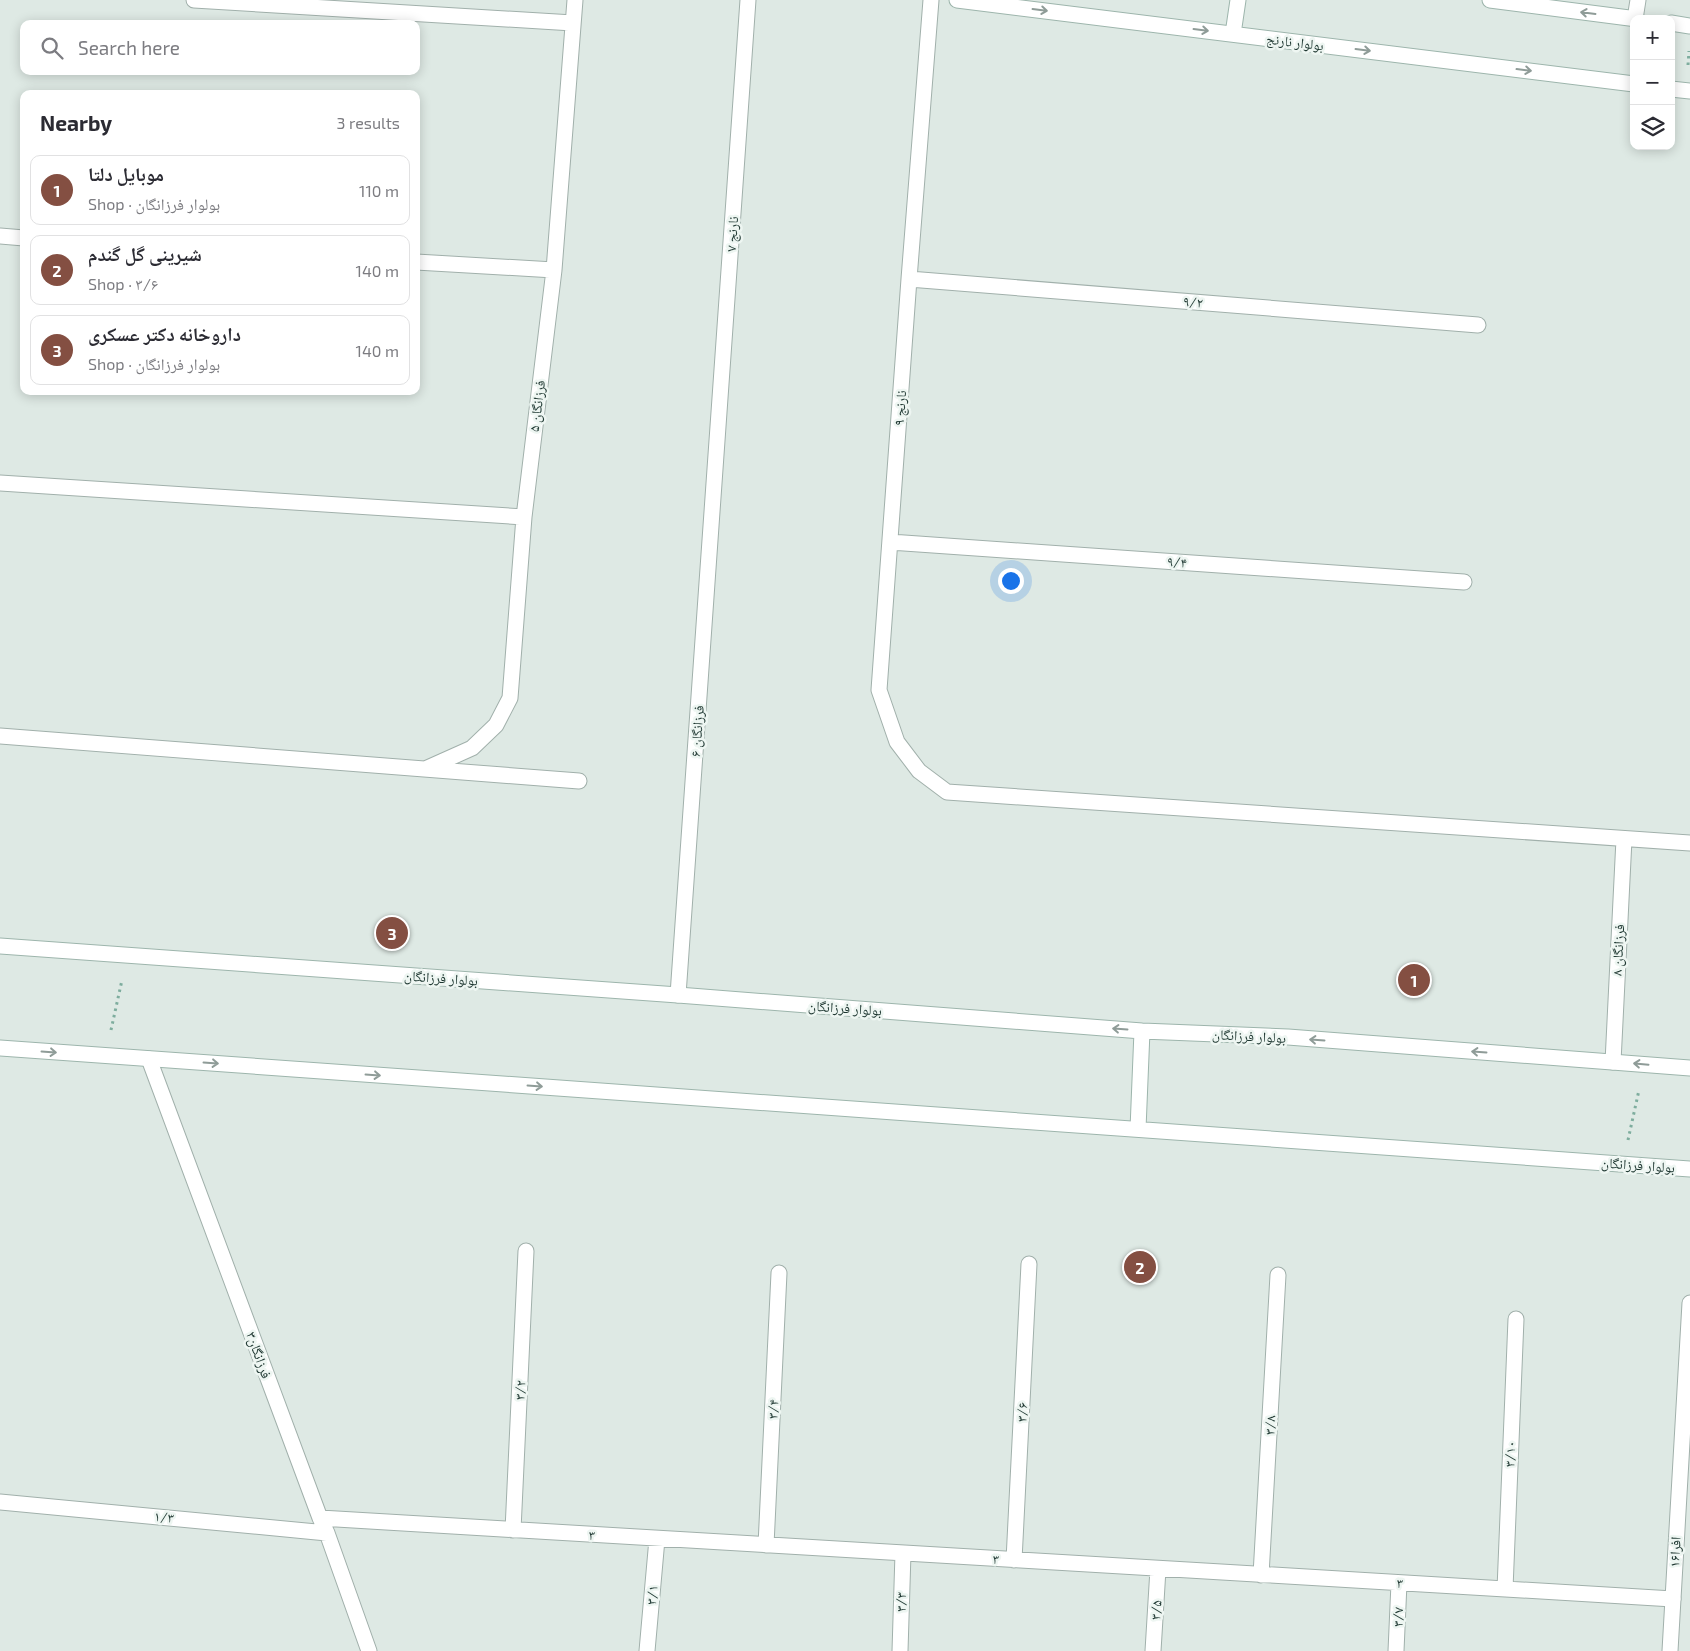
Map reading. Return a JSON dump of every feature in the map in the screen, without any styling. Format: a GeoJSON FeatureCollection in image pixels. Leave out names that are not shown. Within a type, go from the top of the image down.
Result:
{"type":"FeatureCollection","features":[{"type":"Feature","properties":{"kind":"street"},"geometry":{"type":"LineString","coordinates":[[194,0],[573,23]]}},
{"type":"Feature","properties":{"kind":"street","name":"فرزانگان ۵"},"geometry":{"type":"LineString","coordinates":[[425,769],[472,748],[496,725],[510,698],[524,517],[554,270],[575,0]]}},
{"type":"Feature","properties":{"kind":"street","name":"نارنج ۷"},"geometry":{"type":"LineString","coordinates":[[715,467],[748,0]]}},
{"type":"Feature","properties":{"kind":"street","name":"نارنج ۹"},"geometry":{"type":"LineString","coordinates":[[931,0],[879,690],[897,742],[919,772],[947,792],[1624,839]]}},
{"type":"Feature","properties":{"kind":"street","name":"بولوار نارنج"},"geometry":{"type":"LineString","coordinates":[[957,0],[1630,84]]}},
{"type":"Feature","properties":{"kind":"street"},"geometry":{"type":"LineString","coordinates":[[1233,34],[1238,0]]}},
{"type":"Feature","properties":{"kind":"street"},"geometry":{"type":"LineString","coordinates":[[1490,0],[1630,18]]}},
{"type":"Feature","properties":{"kind":"street"},"geometry":{"type":"LineString","coordinates":[[1636,15],[1638,0]]}},
{"type":"Feature","properties":{"kind":"street"},"geometry":{"type":"LineString","coordinates":[[1675,24],[1690,26]]}},
{"type":"Feature","properties":{"kind":"street"},"geometry":{"type":"LineString","coordinates":[[0,236],[20,238]]}},
{"type":"Feature","properties":{"kind":"street"},"geometry":{"type":"LineString","coordinates":[[420,262],[554,270]]}},
{"type":"Feature","properties":{"kind":"street","name":"۹/۲"},"geometry":{"type":"LineString","coordinates":[[909,279],[1478,325]]}},
{"type":"Feature","properties":{"kind":"street","name":"فرزانگان ۶"},"geometry":{"type":"LineString","coordinates":[[678,995],[715,467]]}},
{"type":"Feature","properties":{"kind":"street"},"geometry":{"type":"LineString","coordinates":[[0,483],[524,517]]}},
{"type":"Feature","properties":{"kind":"street","name":"۹/۴"},"geometry":{"type":"LineString","coordinates":[[890,542],[1464,582]]}},
{"type":"Feature","properties":{"kind":"street"},"geometry":{"type":"LineString","coordinates":[[0,736],[579,781]]}},
{"type":"Feature","properties":{"kind":"street"},"geometry":{"type":"LineString","coordinates":[[1624,839],[1690,843]]}},
{"type":"Feature","properties":{"kind":"street","name":"فرزانگان ۸"},"geometry":{"type":"LineString","coordinates":[[1613,1062],[1624,839]]}},
{"type":"Feature","properties":{"kind":"street","name":"بولوار فرزانگان"},"geometry":{"type":"LineString","coordinates":[[0,946],[1142,1031],[1288,1037],[1690,1068]]}},
{"type":"Feature","properties":{"kind":"street"},"geometry":{"type":"LineString","coordinates":[[1138,1129],[1142,1031]]}},
{"type":"Feature","properties":{"kind":"street","name":"بولوار فرزانگان"},"geometry":{"type":"LineString","coordinates":[[0,1048],[1690,1169]]}},
{"type":"Feature","properties":{"kind":"street","name":"فرزانگان۳"},"geometry":{"type":"LineString","coordinates":[[148,1059],[327,1533],[369,1651]]}},
{"type":"Feature","properties":{"kind":"street","name":"۳/۲"},"geometry":{"type":"LineString","coordinates":[[513,1530],[526,1251]]}},
{"type":"Feature","properties":{"kind":"street","name":"۳/۶"},"geometry":{"type":"LineString","coordinates":[[1014,1560],[1029,1264]]}},
{"type":"Feature","properties":{"kind":"street","name":"۳/۴"},"geometry":{"type":"LineString","coordinates":[[766,1545],[779,1273]]}},
{"type":"Feature","properties":{"kind":"street","name":"۳/۸"},"geometry":{"type":"LineString","coordinates":[[1261,1575],[1278,1274]]}},
{"type":"Feature","properties":{"kind":"street","name":"۱۶افرا"},"geometry":{"type":"LineString","coordinates":[[1670,1651],[1690,1303]]}},
{"type":"Feature","properties":{"kind":"street","name":"۳/۱۰"},"geometry":{"type":"LineString","coordinates":[[1505,1590],[1516,1319]]}},
{"type":"Feature","properties":{"kind":"street","name":"۱/۳"},"geometry":{"type":"LineString","coordinates":[[0,1502],[327,1533]]}},
{"type":"Feature","properties":{"kind":"street","name":"۳"},"geometry":{"type":"LineString","coordinates":[[320,1518],[1673,1599]]}},
{"type":"Feature","properties":{"kind":"street","name":"۳/۱"},"geometry":{"type":"LineString","coordinates":[[647,1651],[657,1539]]}},
{"type":"Feature","properties":{"kind":"street","name":"۳/۳"},"geometry":{"type":"LineString","coordinates":[[900,1651],[903,1553]]}},
{"type":"Feature","properties":{"kind":"street","name":"۳/۵"},"geometry":{"type":"LineString","coordinates":[[1153,1651],[1158,1569]]}},
{"type":"Feature","properties":{"kind":"street","name":"۳/۷"},"geometry":{"type":"LineString","coordinates":[[1396,1651],[1399,1583]]}},
{"type":"Feature","properties":{"kind":"path"},"geometry":{"type":"LineString","coordinates":[[1683,90],[1689,43]]}},
{"type":"Feature","properties":{"kind":"path"},"geometry":{"type":"LineString","coordinates":[[105,1056],[128,955]]}},
{"type":"Feature","properties":{"kind":"path"},"geometry":{"type":"LineString","coordinates":[[1623,1164],[1645,1065]]}},
{"type":"Feature","properties":{"kind":"place","name":"داروخانه دکتر عسکری"},"geometry":{"type":"Point","coordinates":[392,933]}},
{"type":"Feature","properties":{"kind":"place","name":"موبایل دلتا"},"geometry":{"type":"Point","coordinates":[1414,980]}},
{"type":"Feature","properties":{"kind":"place","name":"شیرینی گل گندم"},"geometry":{"type":"Point","coordinates":[1140,1267]}}]}
